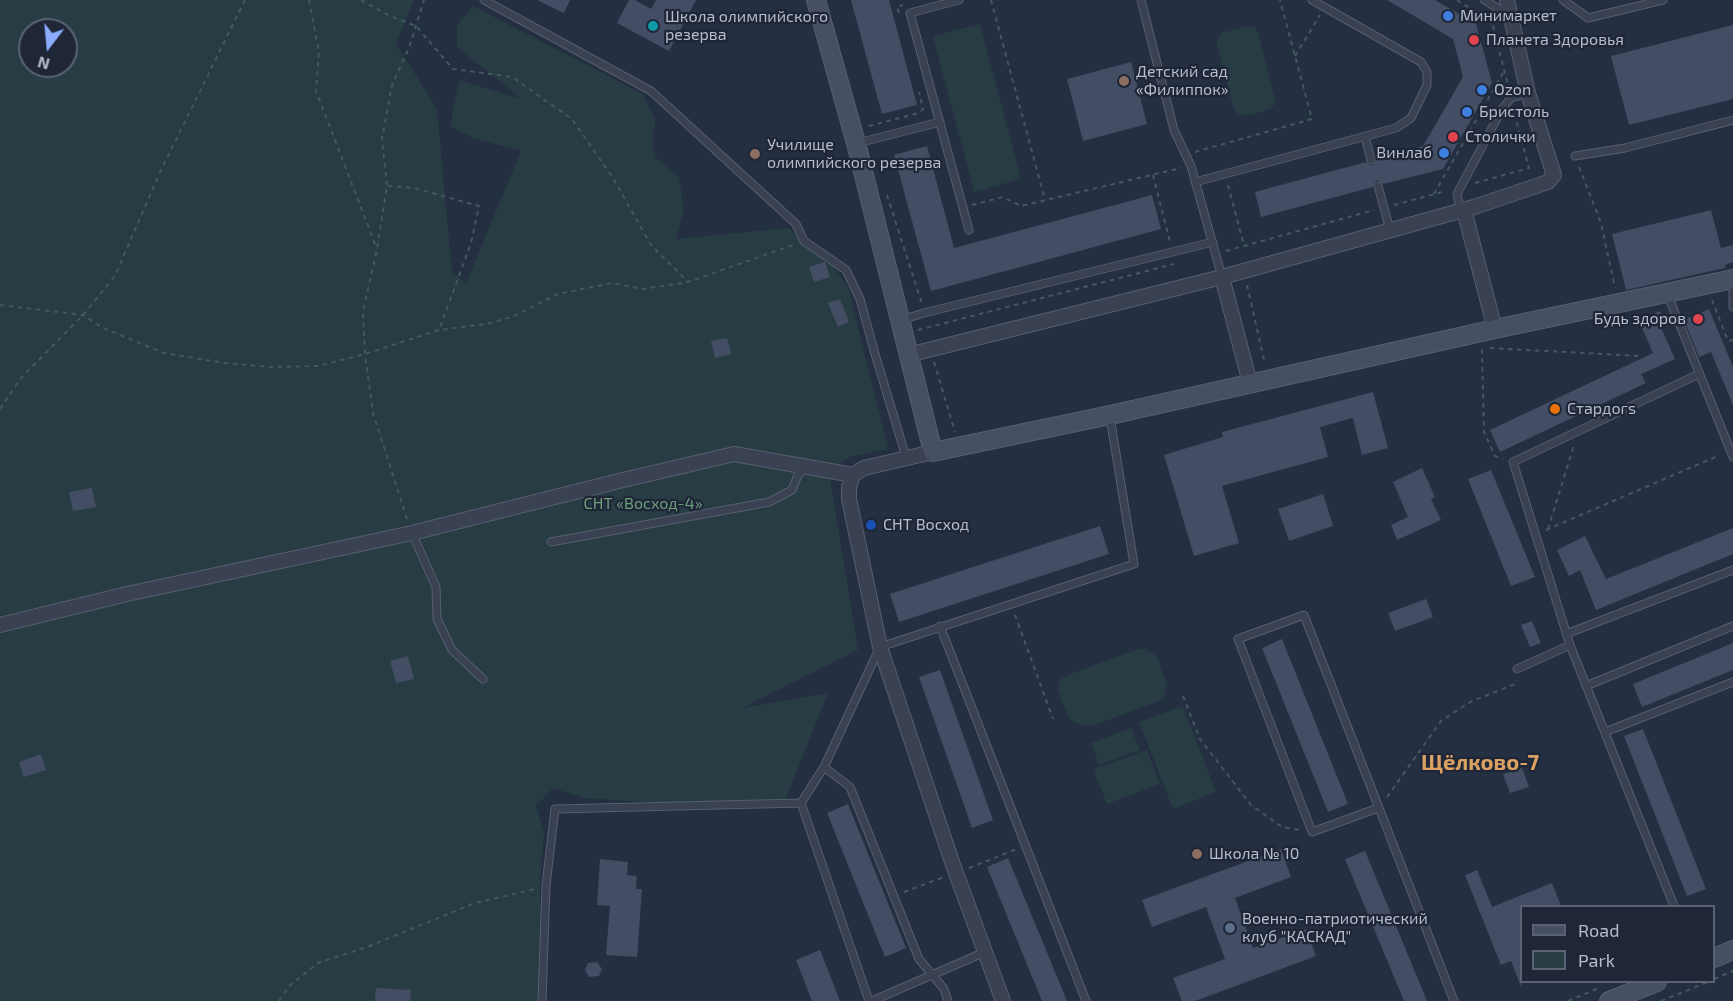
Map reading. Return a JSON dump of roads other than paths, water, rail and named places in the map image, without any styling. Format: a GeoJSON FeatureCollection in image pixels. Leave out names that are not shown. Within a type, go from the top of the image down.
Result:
{"type":"FeatureCollection","features":[{"type":"Feature","properties":{"kind":"street"},"geometry":{"type":"LineString","coordinates":[[816,0],[863,141],[902,327],[933,452]]}},
{"type":"Feature","properties":{"kind":"street"},"geometry":{"type":"LineString","coordinates":[[909,355],[1222,277],[1464,210],[1552,179],[1554,175],[1551,162],[1528,93],[1507,0]]}},
{"type":"Feature","properties":{"kind":"street"},"geometry":{"type":"LineString","coordinates":[[1464,210],[1495,328]]}},
{"type":"Feature","properties":{"kind":"street"},"geometry":{"type":"LineString","coordinates":[[1222,277],[1250,383]]}},
{"type":"Feature","properties":{"kind":"street"},"geometry":{"type":"LineString","coordinates":[[1003,1001],[956,873],[880,647],[849,499],[849,487],[853,475],[864,468],[906,457],[1110,415],[1495,328],[1733,279]]}},
{"type":"Feature","properties":{"kind":"street"},"geometry":{"type":"LineString","coordinates":[[0,625],[161,586],[412,533],[734,454],[853,475]]}},
{"type":"Feature","properties":{"kind":"street"},"geometry":{"type":"LineString","coordinates":[[1715,957],[1733,950]]}},
{"type":"Feature","properties":{"kind":"street"},"geometry":{"type":"LineString","coordinates":[[1603,995],[1649,983]]}},
{"type":"Feature","properties":{"kind":"lane"},"geometry":{"type":"LineString","coordinates":[[484,0],[651,91],[796,224],[804,241],[846,270],[860,300],[906,457]]}},
{"type":"Feature","properties":{"kind":"lane"},"geometry":{"type":"LineString","coordinates":[[959,0],[910,13],[969,230]]}},
{"type":"Feature","properties":{"kind":"lane"},"geometry":{"type":"LineString","coordinates":[[1141,0],[1174,130],[1191,166],[1222,277]]}},
{"type":"Feature","properties":{"kind":"lane"},"geometry":{"type":"LineString","coordinates":[[1195,182],[1396,128],[1411,118],[1427,85],[1426,72],[1420,62],[1312,0]]}},
{"type":"Feature","properties":{"kind":"lane"},"geometry":{"type":"LineString","coordinates":[[1324,7],[1328,0]]}},
{"type":"Feature","properties":{"kind":"lane"},"geometry":{"type":"LineString","coordinates":[[1484,0],[1511,16]]}},
{"type":"Feature","properties":{"kind":"lane"},"geometry":{"type":"LineString","coordinates":[[1563,0],[1588,18],[1663,0]]}},
{"type":"Feature","properties":{"kind":"lane"},"geometry":{"type":"LineString","coordinates":[[1464,210],[1457,194],[1502,109],[1511,98],[1528,93]]}},
{"type":"Feature","properties":{"kind":"lane"},"geometry":{"type":"LineString","coordinates":[[1575,156],[1624,148],[1733,120]]}},
{"type":"Feature","properties":{"kind":"lane"},"geometry":{"type":"LineString","coordinates":[[863,141],[940,122]]}},
{"type":"Feature","properties":{"kind":"lane"},"geometry":{"type":"LineString","coordinates":[[1365,137],[1371,160]]}},
{"type":"Feature","properties":{"kind":"lane"},"geometry":{"type":"LineString","coordinates":[[1378,186],[1390,230]]}},
{"type":"Feature","properties":{"kind":"lane"},"geometry":{"type":"LineString","coordinates":[[902,327],[924,313],[1213,242]]}},
{"type":"Feature","properties":{"kind":"lane"},"geometry":{"type":"LineString","coordinates":[[1733,290],[1733,307]]}},
{"type":"Feature","properties":{"kind":"lane"},"geometry":{"type":"LineString","coordinates":[[1667,293],[1732,454]]}},
{"type":"Feature","properties":{"kind":"lane"},"geometry":{"type":"LineString","coordinates":[[1674,905],[1566,634],[1513,462],[1699,374]]}},
{"type":"Feature","properties":{"kind":"lane"},"geometry":{"type":"LineString","coordinates":[[801,803],[824,767],[880,647],[1134,564],[1110,415]]}},
{"type":"Feature","properties":{"kind":"lane"},"geometry":{"type":"LineString","coordinates":[[551,542],[769,502],[792,490],[798,476],[806,467]]}},
{"type":"Feature","properties":{"kind":"lane"},"geometry":{"type":"LineString","coordinates":[[412,533],[436,587],[437,619],[452,650],[483,679]]}},
{"type":"Feature","properties":{"kind":"lane"},"geometry":{"type":"LineString","coordinates":[[1566,634],[1733,570]]}},
{"type":"Feature","properties":{"kind":"lane"},"geometry":{"type":"LineString","coordinates":[[1378,808],[1312,832],[1238,639],[1304,615],[1454,1001]]}},
{"type":"Feature","properties":{"kind":"lane"},"geometry":{"type":"LineString","coordinates":[[940,626],[1086,1001]]}},
{"type":"Feature","properties":{"kind":"lane"},"geometry":{"type":"LineString","coordinates":[[1586,686],[1733,626]]}},
{"type":"Feature","properties":{"kind":"lane"},"geometry":{"type":"LineString","coordinates":[[1517,669],[1570,645]]}},
{"type":"Feature","properties":{"kind":"lane"},"geometry":{"type":"LineString","coordinates":[[1605,732],[1733,682]]}},
{"type":"Feature","properties":{"kind":"lane"},"geometry":{"type":"LineString","coordinates":[[824,767],[849,787],[919,959],[944,989],[948,1001]]}},
{"type":"Feature","properties":{"kind":"lane"},"geometry":{"type":"LineString","coordinates":[[542,1001],[546,885],[555,809],[801,803]]}},
{"type":"Feature","properties":{"kind":"lane"},"geometry":{"type":"LineString","coordinates":[[801,803],[871,1001],[985,952]]}},
{"type":"Feature","properties":{"kind":"place","name":"Минимаркет"},"geometry":{"type":"Point","coordinates":[1448,16]}},
{"type":"Feature","properties":{"kind":"place","name":"Школа олимпийского резерва"},"geometry":{"type":"Point","coordinates":[653,26]}},
{"type":"Feature","properties":{"kind":"place","name":"Планета Здоровья"},"geometry":{"type":"Point","coordinates":[1474,40]}},
{"type":"Feature","properties":{"kind":"place","name":"Детский сад «Филиппок»"},"geometry":{"type":"Point","coordinates":[1124,81]}},
{"type":"Feature","properties":{"kind":"place","name":"Ozon"},"geometry":{"type":"Point","coordinates":[1482,90]}},
{"type":"Feature","properties":{"kind":"place","name":"Бристоль"},"geometry":{"type":"Point","coordinates":[1467,112]}},
{"type":"Feature","properties":{"kind":"place","name":"Столички"},"geometry":{"type":"Point","coordinates":[1453,137]}},
{"type":"Feature","properties":{"kind":"place","name":"Винлаб"},"geometry":{"type":"Point","coordinates":[1444,153]}},
{"type":"Feature","properties":{"kind":"place","name":"Училище олимпийского резерва"},"geometry":{"type":"Point","coordinates":[755,154]}},
{"type":"Feature","properties":{"kind":"place","name":"Будь здоров"},"geometry":{"type":"Point","coordinates":[1698,319]}},
{"type":"Feature","properties":{"kind":"place","name":"Стардогs"},"geometry":{"type":"Point","coordinates":[1555,409]}},
{"type":"Feature","properties":{"kind":"place","name":"СНТ Восход"},"geometry":{"type":"Point","coordinates":[871,525]}},
{"type":"Feature","properties":{"kind":"place","name":"Школа № 10"},"geometry":{"type":"Point","coordinates":[1197,854]}},
{"type":"Feature","properties":{"kind":"place","name":"Военно-патриотический клуб \"КАСКАД\""},"geometry":{"type":"Point","coordinates":[1230,928]}},
{"type":"Feature","properties":{"kind":"district","name":"Щёлково-7"},"geometry":{"type":"Point","coordinates":[1480,763]}},
{"type":"Feature","properties":{"kind":"park label","name":"СНТ «Восход-4»"},"geometry":{"type":"Point","coordinates":[643,504]}}]}
